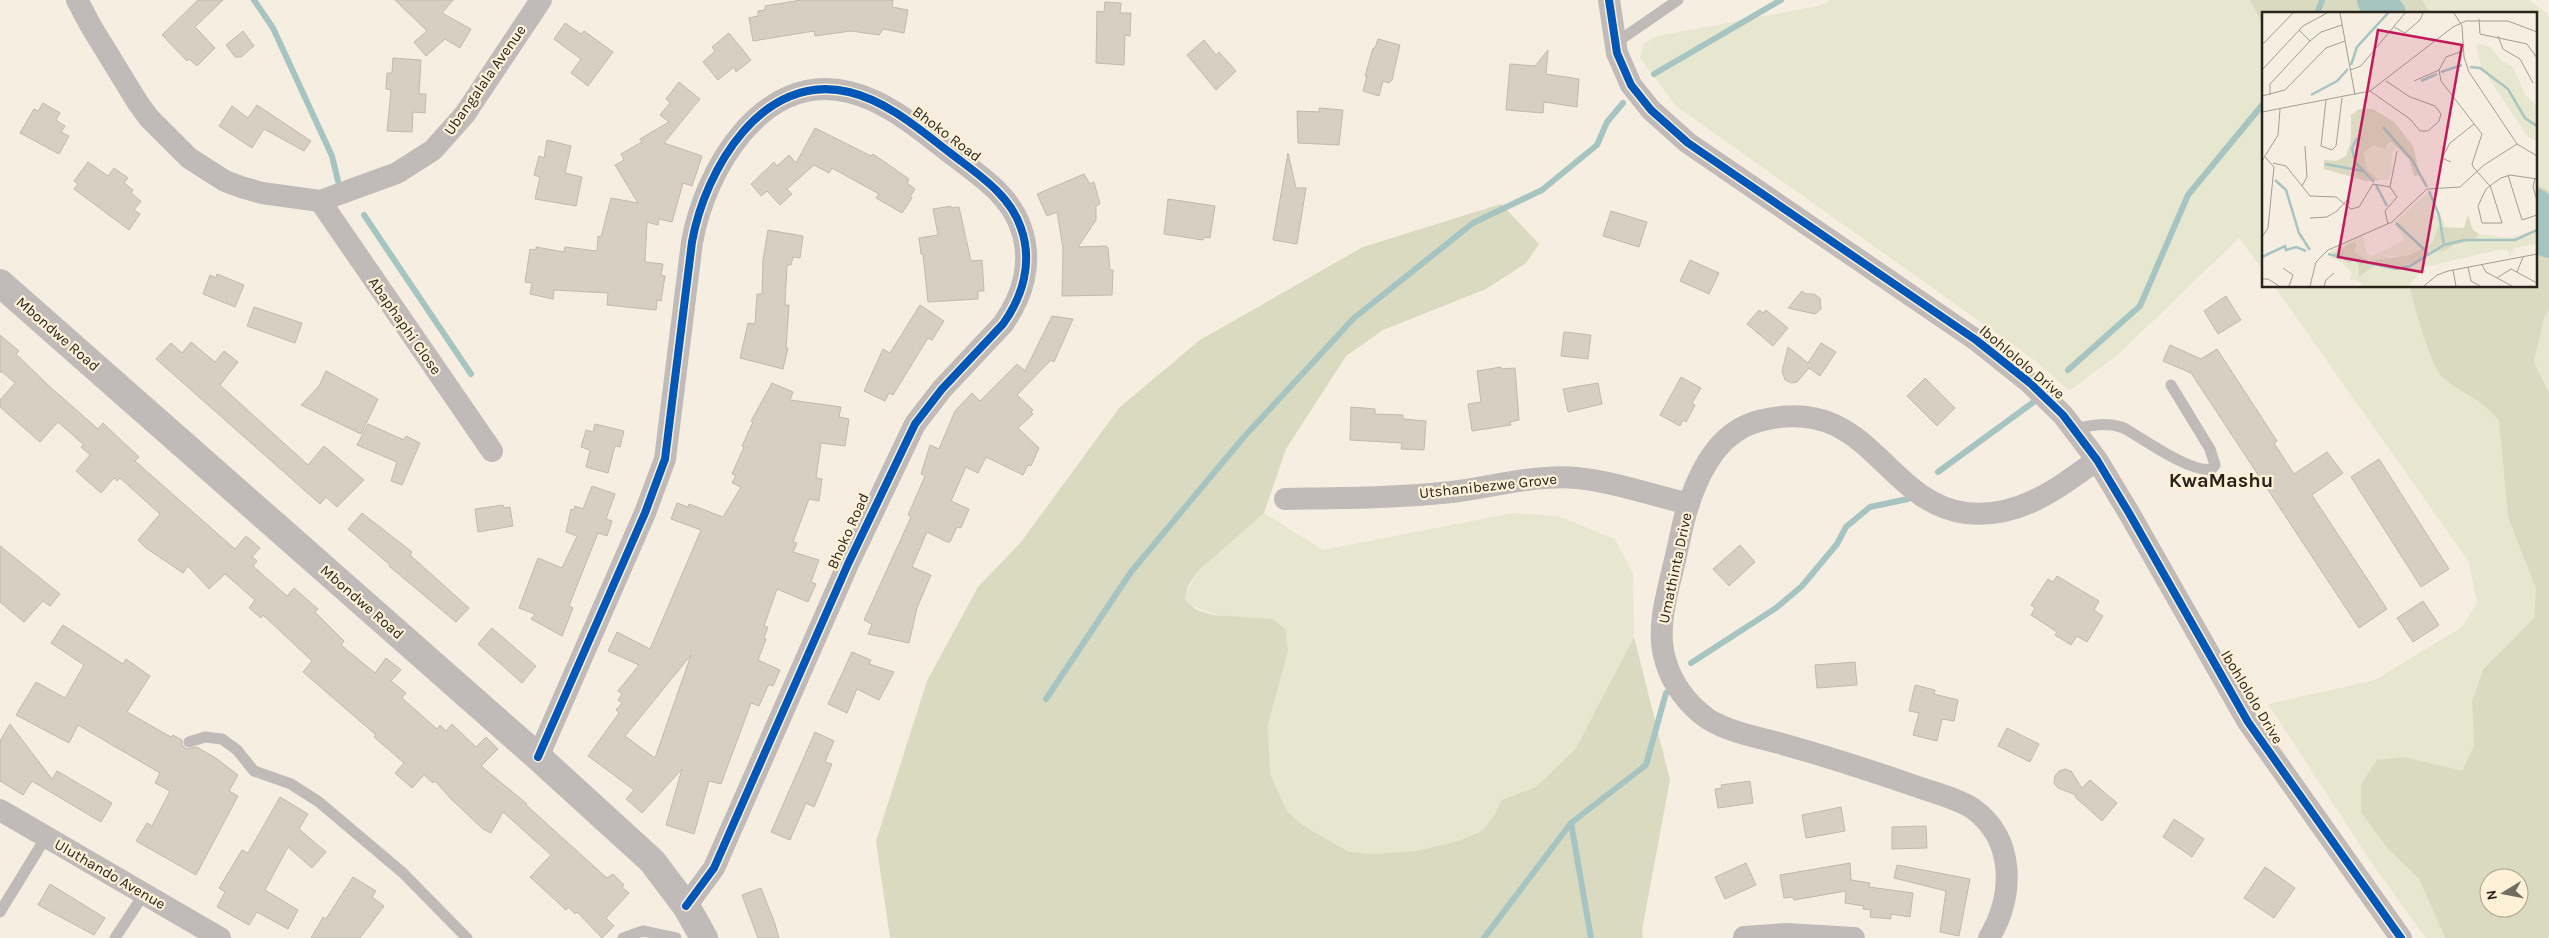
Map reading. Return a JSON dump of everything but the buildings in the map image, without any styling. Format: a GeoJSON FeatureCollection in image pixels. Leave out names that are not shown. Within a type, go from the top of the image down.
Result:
{"type":"FeatureCollection","features":[{"type":"Feature","properties":{"kind":"street","name":"Ubangalala Avenue"},"geometry":{"type":"LineString","coordinates":[[78,0],[92,28],[138,103],[154,124],[189,158],[225,181],[241,187],[262,193],[320,201],[397,173],[433,150],[465,114],[541,0]]}},
{"type":"Feature","properties":{"kind":"street","name":"Ibohlololo Drive"},"geometry":{"type":"LineString","coordinates":[[1609,0],[1617,42],[1617,53],[1623,70],[1641,99],[1688,143],[1976,340],[2030,383],[2074,429],[2097,460],[2248,722],[2401,938]]}},
{"type":"Feature","properties":{"kind":"street","name":"Bhoko Road"},"geometry":{"type":"LineString","coordinates":[[538,757],[645,513],[665,459],[692,242],[697,218],[715,170],[737,138],[781,101],[812,91],[848,92],[876,102],[943,148],[990,184],[1007,202],[1021,227],[1024,239],[1026,254],[1024,285],[1003,324],[942,389],[914,424],[852,556],[714,868],[686,906]]}},
{"type":"Feature","properties":{"kind":"street","name":"Abaphaphi Close"},"geometry":{"type":"LineString","coordinates":[[320,201],[492,451]]}},
{"type":"Feature","properties":{"kind":"street","name":"Mbondwe Road"},"geometry":{"type":"LineString","coordinates":[[0,283],[538,757],[652,861],[686,906],[704,938]]}},
{"type":"Feature","properties":{"kind":"street","name":"Umathinta Drive"},"geometry":{"type":"LineString","coordinates":[[1989,938],[2004,908],[2008,890],[2006,862],[2002,848],[1984,820],[1972,808],[1954,800],[1892,778],[1740,732],[1708,719],[1684,696],[1666,666],[1662,639],[1667,595],[1689,504],[1707,463],[1726,439],[1754,422],[1782,416],[1812,418],[1837,426],[1863,443],[1932,501],[1962,512],[1993,514],[2030,504],[2059,488],[2097,460]]}},
{"type":"Feature","properties":{"kind":"street","name":"Utshanibezwe Grove"},"geometry":{"type":"LineString","coordinates":[[1285,499],[1376,497],[1451,492],[1555,478],[1576,478],[1601,482],[1689,504]]}},
{"type":"Feature","properties":{"kind":"street","name":"Uluthando Avenue"},"geometry":{"type":"LineString","coordinates":[[0,810],[220,938]]}},
{"type":"Feature","properties":{"kind":"street"},"geometry":{"type":"LineString","coordinates":[[1744,937],[1787,934],[1854,938]]}},
{"type":"Feature","properties":{"kind":"lane"},"geometry":{"type":"LineString","coordinates":[[1617,42],[1678,0]]}},
{"type":"Feature","properties":{"kind":"lane"},"geometry":{"type":"LineString","coordinates":[[2074,429],[2089,425],[2114,424],[2184,462],[2203,470],[2212,469],[2216,466],[2210,449],[2170,385]]}},
{"type":"Feature","properties":{"kind":"lane"},"geometry":{"type":"LineString","coordinates":[[189,742],[200,737],[222,740],[236,750],[254,771],[291,784],[319,802],[403,873],[467,938]]}},
{"type":"Feature","properties":{"kind":"lane"},"geometry":{"type":"LineString","coordinates":[[0,912],[46,837]]}},
{"type":"Feature","properties":{"kind":"lane"},"geometry":{"type":"LineString","coordinates":[[115,938],[144,894]]}},
{"type":"Feature","properties":{"kind":"lane"},"geometry":{"type":"LineString","coordinates":[[623,938],[643,931],[676,938]]}},
{"type":"Feature","properties":{"kind":"green space"},"geometry":{"type":"Polygon","coordinates":[[[1831,0],[2250,0],[2262,23],[2262,269],[2239,238],[2121,352],[2069,391],[2037,362],[1676,106],[1640,58],[1644,44],[1657,36],[1819,6],[1831,0]]]}},
{"type":"Feature","properties":{"kind":"green space"},"geometry":{"type":"Polygon","coordinates":[[[2250,0],[2422,0],[2430,12],[2262,12],[2262,23],[2250,0]]]}},
{"type":"Feature","properties":{"kind":"green space"},"geometry":{"type":"Polygon","coordinates":[[[2422,0],[2529,0],[2549,15],[2549,191],[2536,185],[2536,12],[2430,12],[2422,0]]]}},
{"type":"Feature","properties":{"kind":"green space"},"geometry":{"type":"Polygon","coordinates":[[[2536,185],[2549,191],[2549,309],[2544,318],[2534,362],[2549,393],[2548,938],[2445,938],[2419,879],[2388,849],[2361,812],[2361,784],[2377,760],[2405,757],[2462,771],[2474,746],[2472,701],[2483,669],[2534,618],[2536,589],[2508,517],[2499,421],[2487,408],[2444,379],[2434,363],[2410,288],[2536,288],[2536,185]]]}},
{"type":"Feature","properties":{"kind":"green space"},"geometry":{"type":"Polygon","coordinates":[[[1501,204],[1539,244],[1526,263],[1486,289],[1383,330],[1346,356],[1286,449],[1264,513],[1198,571],[1188,586],[1185,600],[1197,610],[1213,615],[1273,619],[1285,629],[1288,651],[1268,725],[1270,774],[1287,811],[1304,826],[1349,852],[1373,854],[1416,851],[1458,841],[1482,831],[1495,814],[1501,800],[1536,787],[1576,748],[1634,637],[1670,780],[1642,930],[1643,938],[890,938],[876,841],[927,681],[978,587],[1021,542],[1120,407],[1200,340],[1363,247],[1501,204]]]}},
{"type":"Feature","properties":{"kind":"green space"},"geometry":{"type":"Polygon","coordinates":[[[2275,288],[2411,288],[2442,378],[2490,409],[2499,421],[2508,517],[2536,589],[2534,618],[2482,669],[2472,701],[2474,746],[2462,772],[2405,757],[2388,849],[2419,879],[2445,938],[2426,938],[2375,868],[2268,704],[2375,680],[2462,627],[2477,603],[2469,562],[2275,288]]]}},
{"type":"Feature","properties":{"kind":"green space"},"geometry":{"type":"Polygon","coordinates":[[[2549,309],[2549,393],[2534,362],[2544,318],[2549,309]]]}},
{"type":"Feature","properties":{"kind":"green space"},"geometry":{"type":"Polygon","coordinates":[[[1264,513],[1323,550],[1513,513],[1558,516],[1615,539],[1633,574],[1634,637],[1576,748],[1536,787],[1501,800],[1495,814],[1482,831],[1458,841],[1416,851],[1373,854],[1349,852],[1304,826],[1287,811],[1270,774],[1268,725],[1288,651],[1273,619],[1216,614],[1205,611],[1185,600],[1190,587],[1206,563],[1264,513]]]}},
{"type":"Feature","properties":{"kind":"waterway"},"geometry":{"type":"LineString","coordinates":[[254,0],[273,28],[332,156],[338,181]]}},
{"type":"Feature","properties":{"kind":"waterway"},"geometry":{"type":"LineString","coordinates":[[1654,74],[1781,0]]}},
{"type":"Feature","properties":{"kind":"waterway"},"geometry":{"type":"LineString","coordinates":[[2318,12],[2322,0]]}},
{"type":"Feature","properties":{"kind":"waterway"},"geometry":{"type":"LineString","coordinates":[[2375,0],[2386,12]]}},
{"type":"Feature","properties":{"kind":"waterway"},"geometry":{"type":"LineString","coordinates":[[1046,699],[1131,572],[1243,438],[1354,318],[1473,223],[1542,190],[1597,145],[1607,122],[1623,103]]}},
{"type":"Feature","properties":{"kind":"waterway"},"geometry":{"type":"LineString","coordinates":[[2068,370],[2140,306],[2188,195],[2262,105]]}},
{"type":"Feature","properties":{"kind":"waterway"},"geometry":{"type":"LineString","coordinates":[[2536,208],[2549,240]]}},
{"type":"Feature","properties":{"kind":"waterway"},"geometry":{"type":"LineString","coordinates":[[364,215],[471,374]]}},
{"type":"Feature","properties":{"kind":"waterway"},"geometry":{"type":"LineString","coordinates":[[1938,472],[2035,401]]}},
{"type":"Feature","properties":{"kind":"waterway"},"geometry":{"type":"LineString","coordinates":[[1691,663],[1776,608],[1802,586],[1837,544],[1846,527],[1870,507],[1908,499]]}},
{"type":"Feature","properties":{"kind":"waterway"},"geometry":{"type":"LineString","coordinates":[[1484,938],[1571,823],[1646,765],[1666,693]]}},
{"type":"Feature","properties":{"kind":"waterway"},"geometry":{"type":"LineString","coordinates":[[1571,823],[1591,938]]}},
{"type":"Feature","properties":{"kind":"cycle path"},"geometry":{"type":"LineString","coordinates":[[1609,0],[1617,53],[1631,85],[1651,110],[1688,143],[1976,340],[2030,383],[2063,415],[2097,460],[2129,513],[2248,722],[2401,938]]}},
{"type":"Feature","properties":{"kind":"cycle path"},"geometry":{"type":"LineString","coordinates":[[538,757],[645,513],[665,459],[692,242],[699,214],[710,185],[724,157],[743,132],[765,111],[790,96],[818,89],[849,92],[876,102],[914,125],[981,176],[1001,195],[1016,216],[1021,228],[1026,253],[1024,278],[1016,302],[1003,324],[942,389],[915,424],[848,564],[714,868],[686,906]]}},
{"type":"Feature","properties":{"kind":"district","name":"KwaMashu"},"geometry":{"type":"Point","coordinates":[2221,480]}}]}
